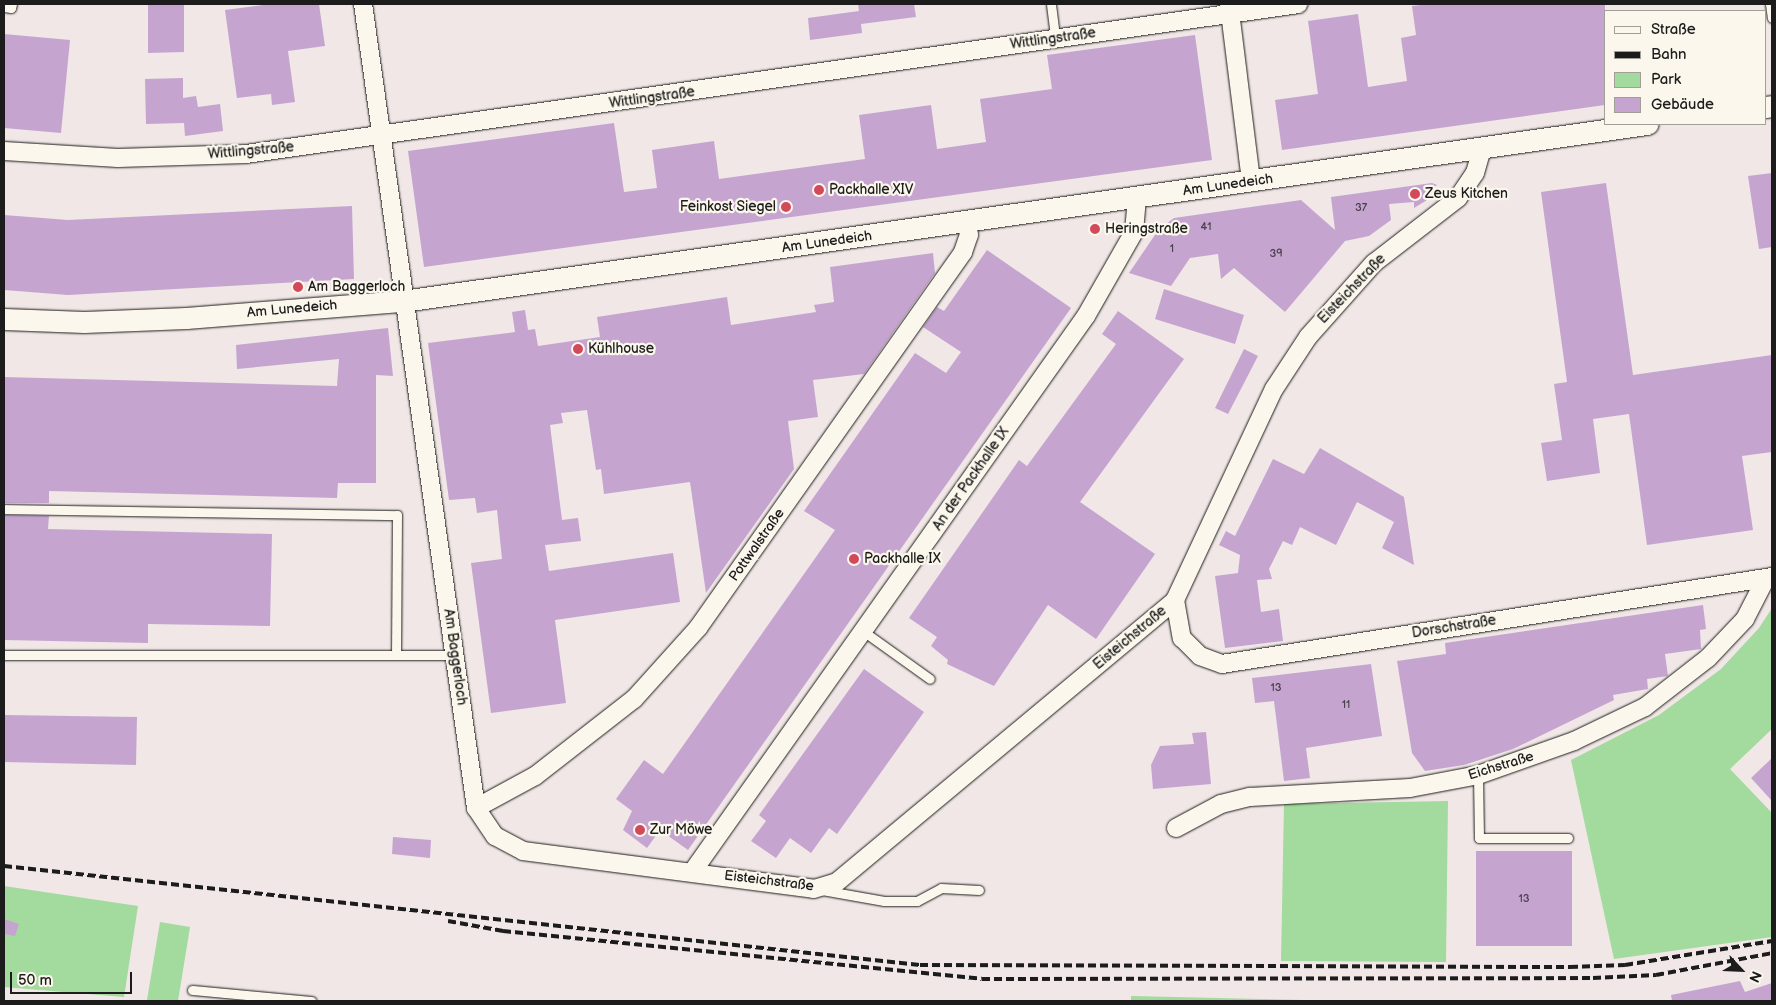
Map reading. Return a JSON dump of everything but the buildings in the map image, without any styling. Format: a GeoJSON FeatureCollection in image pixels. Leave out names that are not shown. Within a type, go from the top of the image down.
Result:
{"type":"FeatureCollection","features":[{"type":"Feature","properties":{"kind":"street","name":"Am Baggerloch"},"geometry":{"type":"LineString","coordinates":[[363,4],[380,138],[476,808],[495,836],[523,851],[693,871]]}},
{"type":"Feature","properties":{"kind":"street","name":"Wittlingstraße"},"geometry":{"type":"LineString","coordinates":[[4,151],[118,158],[246,154],[380,138],[1055,38],[1230,8],[1298,4]]}},
{"type":"Feature","properties":{"kind":"street"},"geometry":{"type":"LineString","coordinates":[[1230,8],[1251,181]]}},
{"type":"Feature","properties":{"kind":"street","name":"Am Lunedeich"},"geometry":{"type":"LineString","coordinates":[[4,319],[84,322],[186,318],[403,301],[1640,125]]}},
{"type":"Feature","properties":{"kind":"street","name":"Eisteichstraße"},"geometry":{"type":"LineString","coordinates":[[693,871],[814,888],[837,882],[1175,600],[1274,389],[1308,337],[1374,263],[1458,198],[1476,173],[1482,148]]}},
{"type":"Feature","properties":{"kind":"street","name":"An der Packhalle IX"},"geometry":{"type":"LineString","coordinates":[[693,871],[1086,316],[1134,232],[1137,198]]}},
{"type":"Feature","properties":{"kind":"street","name":"Pottwalstraße"},"geometry":{"type":"LineString","coordinates":[[476,808],[535,776],[634,700],[698,628],[963,252],[970,236],[967,222]]}},
{"type":"Feature","properties":{"kind":"street","name":"Dorschstraße"},"geometry":{"type":"LineString","coordinates":[[1175,600],[1182,638],[1200,656],[1222,664],[1769,577]]}},
{"type":"Feature","properties":{"kind":"street","name":"Eichstraße"},"geometry":{"type":"LineString","coordinates":[[1176,828],[1221,804],[1250,797],[1410,788],[1478,775],[1574,741],[1645,707],[1727,640],[1745,618],[1769,577]]}},
{"type":"Feature","properties":{"kind":"lane"},"geometry":{"type":"LineString","coordinates":[[4,7],[11,8],[12,4]]}},
{"type":"Feature","properties":{"kind":"lane"},"geometry":{"type":"LineString","coordinates":[[1051,4],[1055,38]]}},
{"type":"Feature","properties":{"kind":"lane"},"geometry":{"type":"LineString","coordinates":[[1770,4],[1772,18]]}},
{"type":"Feature","properties":{"kind":"lane"},"geometry":{"type":"LineString","coordinates":[[4,509],[397,515],[396,654]]}},
{"type":"Feature","properties":{"kind":"lane"},"geometry":{"type":"LineString","coordinates":[[863,631],[930,679]]}},
{"type":"Feature","properties":{"kind":"lane"},"geometry":{"type":"LineString","coordinates":[[4,655],[454,655]]}},
{"type":"Feature","properties":{"kind":"lane"},"geometry":{"type":"LineString","coordinates":[[1478,775],[1479,838],[1568,838]]}},
{"type":"Feature","properties":{"kind":"lane"},"geometry":{"type":"LineString","coordinates":[[814,888],[884,901],[917,902],[941,888],[979,890]]}},
{"type":"Feature","properties":{"kind":"lane"},"geometry":{"type":"LineString","coordinates":[[192,990],[311,1001]]}},
{"type":"Feature","properties":{"kind":"green space"},"geometry":{"type":"Polygon","coordinates":[[[1772,608],[1772,729],[1730,769],[1772,813],[1772,937],[1614,959],[1571,760],[1659,715],[1721,669],[1759,628],[1772,608]]]}},
{"type":"Feature","properties":{"kind":"green space"},"geometry":{"type":"Polygon","coordinates":[[[1448,801],[1446,962],[1281,961],[1284,804],[1448,801]]]}},
{"type":"Feature","properties":{"kind":"green space"},"geometry":{"type":"Polygon","coordinates":[[[4,886],[138,906],[124,997],[4,987],[4,886]]]}},
{"type":"Feature","properties":{"kind":"green space"},"geometry":{"type":"Polygon","coordinates":[[[160,922],[190,927],[178,1001],[147,1000],[160,922]]]}},
{"type":"Feature","properties":{"kind":"green space"},"geometry":{"type":"Polygon","coordinates":[[[1131,996],[1352,1001],[1131,1001],[1131,996]]]}},
{"type":"Feature","properties":{"kind":"railway"},"geometry":{"type":"LineString","coordinates":[[4,866],[920,965],[1570,967],[1625,965],[1772,941]]}},
{"type":"Feature","properties":{"kind":"railway"},"geometry":{"type":"LineString","coordinates":[[448,921],[503,931],[982,979],[1593,978],[1656,975],[1772,953]]}},
{"type":"Feature","properties":{"kind":"place","name":"Packhalle XIV"},"geometry":{"type":"Point","coordinates":[819,190]}},
{"type":"Feature","properties":{"kind":"place","name":"Zeus Kitchen"},"geometry":{"type":"Point","coordinates":[1415,194]}},
{"type":"Feature","properties":{"kind":"place","name":"Feinkost Siegel"},"geometry":{"type":"Point","coordinates":[786,207]}},
{"type":"Feature","properties":{"kind":"place","name":"Heringstraße"},"geometry":{"type":"Point","coordinates":[1095,229]}},
{"type":"Feature","properties":{"kind":"place","name":"Am Baggerloch"},"geometry":{"type":"Point","coordinates":[298,287]}},
{"type":"Feature","properties":{"kind":"place","name":"Kühlhouse"},"geometry":{"type":"Point","coordinates":[578,349]}},
{"type":"Feature","properties":{"kind":"place","name":"Packhalle IX"},"geometry":{"type":"Point","coordinates":[854,559]}},
{"type":"Feature","properties":{"kind":"place","name":"Zur Möwe"},"geometry":{"type":"Point","coordinates":[640,830]}}]}
